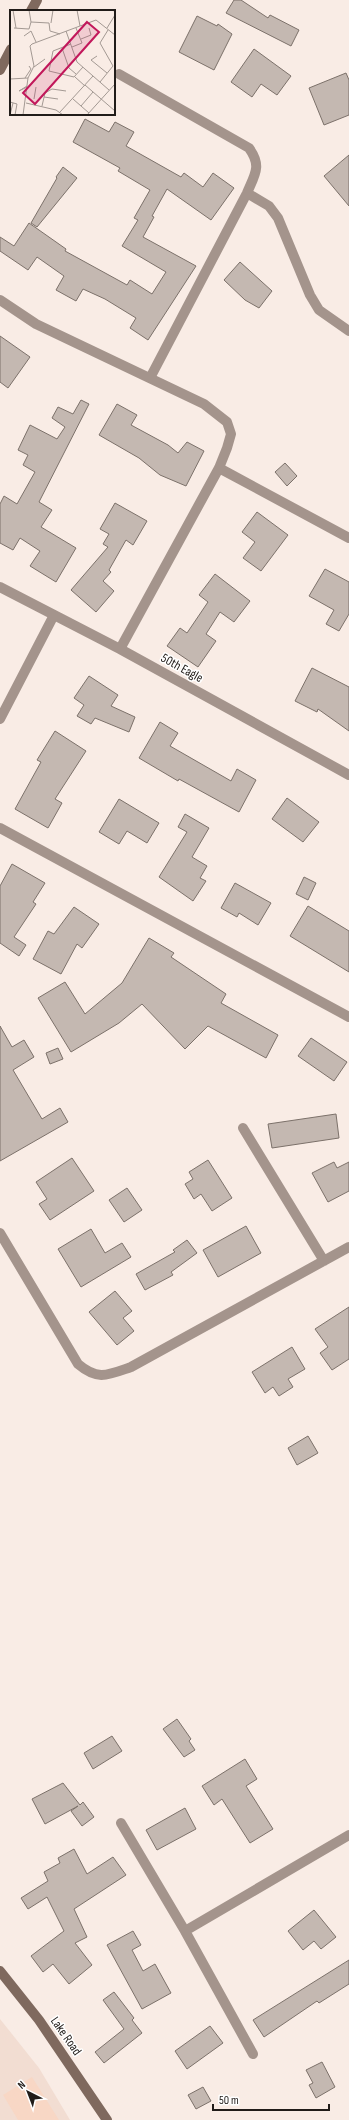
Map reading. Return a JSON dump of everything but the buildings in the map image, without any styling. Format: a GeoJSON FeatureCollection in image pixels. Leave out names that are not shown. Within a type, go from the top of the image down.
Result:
{"type":"FeatureCollection","features":[{"type":"Feature","properties":{"kind":"main road"},"geometry":{"type":"LineString","coordinates":[[32,10],[37,0]]}},
{"type":"Feature","properties":{"kind":"main road"},"geometry":{"type":"LineString","coordinates":[[0,70],[10,51]]}},
{"type":"Feature","properties":{"kind":"main road","name":"Lake Road"},"geometry":{"type":"LineString","coordinates":[[0,1971],[43,2026],[107,2120]]}},
{"type":"Feature","properties":{"kind":"street"},"geometry":{"type":"LineString","coordinates":[[118,74],[249,148],[256,157],[258,167],[247,193],[150,378]]}},
{"type":"Feature","properties":{"kind":"street"},"geometry":{"type":"LineString","coordinates":[[247,193],[269,206],[278,218],[310,295],[319,310],[349,331]]}},
{"type":"Feature","properties":{"kind":"street"},"geometry":{"type":"LineString","coordinates":[[0,300],[36,324],[204,404],[227,422],[232,434],[219,468],[120,649]]}},
{"type":"Feature","properties":{"kind":"street"},"geometry":{"type":"LineString","coordinates":[[219,468],[349,538]]}},
{"type":"Feature","properties":{"kind":"street","name":"50th Eagle"},"geometry":{"type":"LineString","coordinates":[[0,587],[120,649],[349,775]]}},
{"type":"Feature","properties":{"kind":"street"},"geometry":{"type":"LineString","coordinates":[[0,719],[54,615]]}},
{"type":"Feature","properties":{"kind":"street"},"geometry":{"type":"LineString","coordinates":[[0,828],[349,1017]]}},
{"type":"Feature","properties":{"kind":"street"},"geometry":{"type":"LineString","coordinates":[[243,1128],[324,1261]]}},
{"type":"Feature","properties":{"kind":"street"},"geometry":{"type":"LineString","coordinates":[[0,1233],[78,1364],[90,1374],[104,1376],[131,1367],[349,1247]]}},
{"type":"Feature","properties":{"kind":"street"},"geometry":{"type":"LineString","coordinates":[[121,1823],[185,1931],[253,2054]]}},
{"type":"Feature","properties":{"kind":"street"},"geometry":{"type":"LineString","coordinates":[[185,1931],[349,1835]]}},
{"type":"Feature","properties":{"kind":"shaded area"},"geometry":{"type":"Polygon","coordinates":[[[0,2019],[39,2068],[70,2120],[0,2120],[0,2019]]]}},
{"type":"Feature","properties":{"kind":"shaded area"},"geometry":{"type":"Polygon","coordinates":[[[32,2077],[59,2120],[18,2120],[3,2095],[32,2077]]]}}]}
